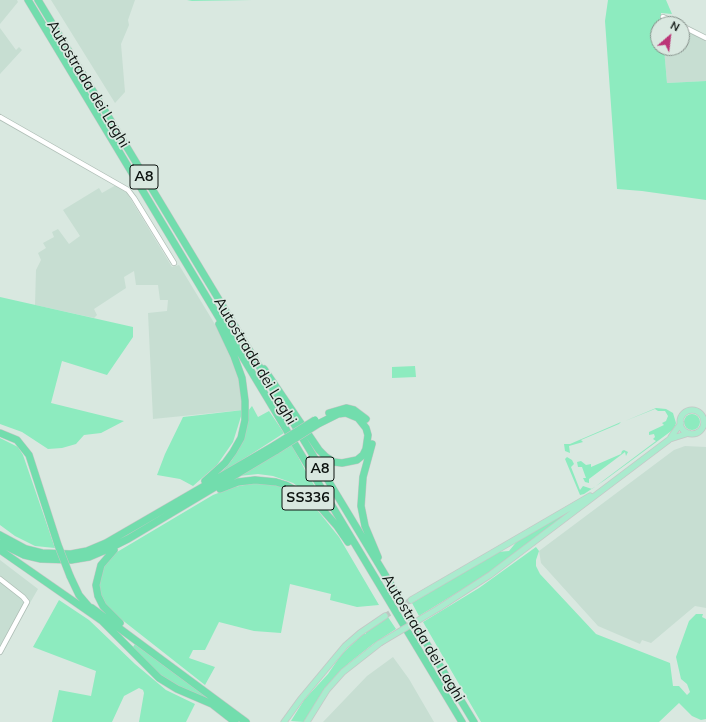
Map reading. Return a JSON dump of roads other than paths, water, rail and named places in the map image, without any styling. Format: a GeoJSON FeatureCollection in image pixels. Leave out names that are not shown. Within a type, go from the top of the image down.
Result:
{"type":"FeatureCollection","features":[{"type":"Feature","properties":{"kind":"highway","name":"Autostrada dei Laghi"},"geometry":{"type":"LineString","coordinates":[[28,0],[462,722]]}},
{"type":"Feature","properties":{"kind":"highway","name":"Autostrada dei Laghi"},"geometry":{"type":"LineString","coordinates":[[38,0],[474,722]]}},
{"type":"Feature","properties":{"kind":"highway"},"geometry":{"type":"LineString","coordinates":[[171,505],[210,478],[225,463],[233,452],[244,429],[245,401],[242,378],[234,356],[208,298]]}},
{"type":"Feature","properties":{"kind":"highway"},"geometry":{"type":"LineString","coordinates":[[251,354],[267,371],[319,450],[326,457],[334,462],[350,462],[363,455],[368,442],[366,428],[362,422],[352,415],[338,414],[316,422]]}},
{"type":"Feature","properties":{"kind":"highway"},"geometry":{"type":"LineString","coordinates":[[0,543],[24,555],[60,561],[89,557],[108,550],[197,498],[333,411],[346,408],[360,414],[370,426],[372,442],[363,477],[361,506],[365,526],[390,583]]}},
{"type":"Feature","properties":{"kind":"highway"},"geometry":{"type":"LineString","coordinates":[[0,433],[17,440],[29,455],[58,545],[70,576],[79,594],[87,604],[159,678],[177,689],[212,704],[235,722]]}},
{"type":"Feature","properties":{"kind":"highway"},"geometry":{"type":"LineString","coordinates":[[0,535],[14,544],[31,550],[54,554],[71,554],[87,551],[106,543],[276,447]]}},
{"type":"Feature","properties":{"kind":"highway","name":"SS336"},"geometry":{"type":"LineString","coordinates":[[197,498],[230,484],[246,480],[276,482],[296,490],[321,508],[337,526],[382,589]]}},
{"type":"Feature","properties":{"kind":"highway"},"geometry":{"type":"LineString","coordinates":[[128,539],[108,554],[101,565],[97,578],[98,596],[109,614],[246,722]]}},
{"type":"Feature","properties":{"kind":"highway"},"geometry":{"type":"LineString","coordinates":[[0,550],[102,621]]}},
{"type":"Feature","properties":{"kind":"highway"},"geometry":{"type":"LineString","coordinates":[[87,604],[176,668]]}},
{"type":"Feature","properties":{"kind":"main road"},"geometry":{"type":"LineString","coordinates":[[307,722],[327,690],[343,672],[380,643],[439,608],[490,575],[670,439],[689,433],[697,433],[702,428],[704,414],[690,411],[684,414],[681,422],[670,439]]}},
{"type":"Feature","properties":{"kind":"main road"},"geometry":{"type":"LineString","coordinates":[[681,422],[683,429],[689,433]]}},
{"type":"Feature","properties":{"kind":"main road"},"geometry":{"type":"LineString","coordinates":[[412,600],[605,487]]}},
{"type":"Feature","properties":{"kind":"main road"},"geometry":{"type":"LineString","coordinates":[[284,722],[300,700],[345,646],[370,625],[385,616]]}},
{"type":"Feature","properties":{"kind":"street"},"geometry":{"type":"LineString","coordinates":[[690,30],[706,38]]}},
{"type":"Feature","properties":{"kind":"street"},"geometry":{"type":"LineString","coordinates":[[0,117],[128,190],[174,263]]}},
{"type":"Feature","properties":{"kind":"street"},"geometry":{"type":"LineString","coordinates":[[0,579],[23,597],[26,602],[0,652]]}},
{"type":"Feature","properties":{"kind":"tunnel"},"geometry":{"type":"LineString","coordinates":[[385,616],[411,600]]}}]}
